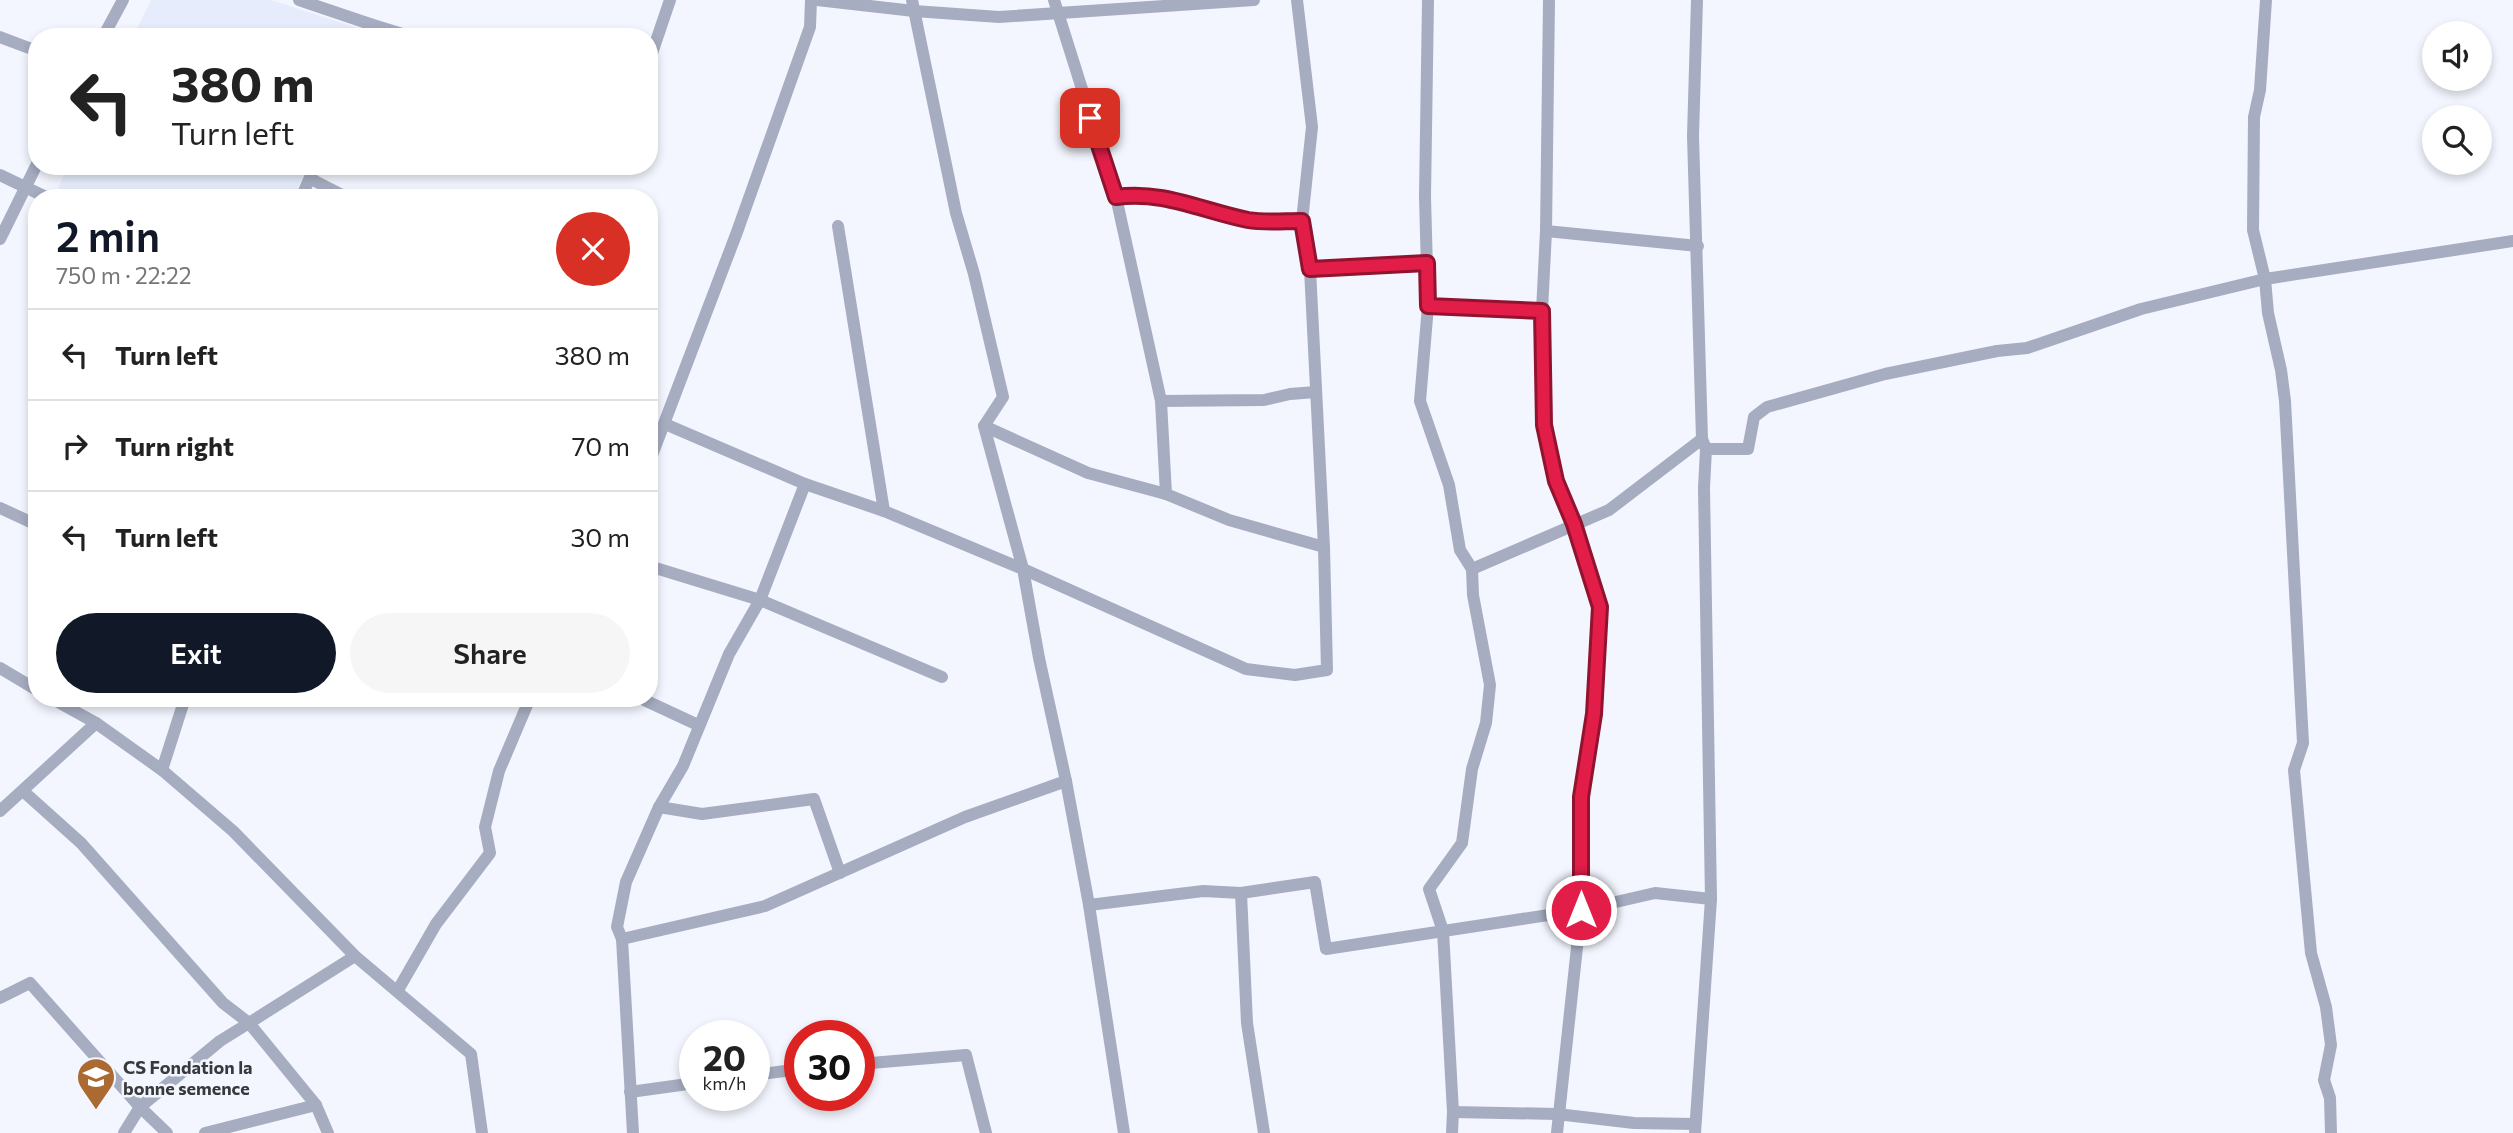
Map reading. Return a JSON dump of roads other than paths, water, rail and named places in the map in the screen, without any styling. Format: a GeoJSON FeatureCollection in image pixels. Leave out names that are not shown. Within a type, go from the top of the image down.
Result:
{"type":"FeatureCollection","features":[{"type":"Feature","properties":{"kind":"street"},"geometry":{"type":"LineString","coordinates":[[108,28],[122,0]]}},
{"type":"Feature","properties":{"kind":"street"},"geometry":{"type":"LineString","coordinates":[[299,0],[385,28]]}},
{"type":"Feature","properties":{"kind":"street"},"geometry":{"type":"LineString","coordinates":[[658,35],[670,0]]}},
{"type":"Feature","properties":{"kind":"street"},"geometry":{"type":"LineString","coordinates":[[658,441],[810,27],[811,0]]}},
{"type":"Feature","properties":{"kind":"street"},"geometry":{"type":"LineString","coordinates":[[817,0],[913,6],[999,17],[1055,6],[1254,0]]}},
{"type":"Feature","properties":{"kind":"street"},"geometry":{"type":"LineString","coordinates":[[665,424],[805,484],[884,511],[1023,569],[1245,668],[1267,674],[1295,675],[1327,670],[1324,547],[1310,269],[1302,221],[1312,127],[1297,0]]}},
{"type":"Feature","properties":{"kind":"street"},"geometry":{"type":"LineString","coordinates":[[1428,0],[1425,197],[1428,306],[1420,401],[1449,485],[1460,550],[1472,569],[1473,595],[1490,685],[1486,723],[1472,769],[1462,842],[1429,889],[1443,931],[1454,1112],[1452,1133]]}},
{"type":"Feature","properties":{"kind":"street"},"geometry":{"type":"LineString","coordinates":[[1549,0],[1546,232],[1542,311],[1544,425],[1556,481],[1574,524],[1600,607],[1594,714],[1581,797],[1581,910],[1557,1133]]}},
{"type":"Feature","properties":{"kind":"street"},"geometry":{"type":"LineString","coordinates":[[1454,1112],[1557,1114],[1695,1129],[1711,899],[1704,444],[1698,349],[1698,246],[1693,136],[1697,0]]}},
{"type":"Feature","properties":{"kind":"street"},"geometry":{"type":"LineString","coordinates":[[2266,0],[2260,90],[2254,117],[2253,230],[2266,279],[2268,313],[2285,401],[2303,743],[2294,770],[2311,953],[2326,1007],[2331,1045],[2324,1080],[2330,1098],[2331,1133]]}},
{"type":"Feature","properties":{"kind":"street"},"geometry":{"type":"LineString","coordinates":[[913,6],[956,213],[974,274],[1003,397],[984,426],[1023,569],[1066,781],[1089,905],[1124,1133]]}},
{"type":"Feature","properties":{"kind":"street"},"geometry":{"type":"LineString","coordinates":[[1055,6],[1116,197],[1161,401],[1166,494]]}},
{"type":"Feature","properties":{"kind":"street"},"geometry":{"type":"LineString","coordinates":[[368,28],[370,23]]}},
{"type":"Feature","properties":{"kind":"street"},"geometry":{"type":"LineString","coordinates":[[0,37],[28,48]]}},
{"type":"Feature","properties":{"kind":"street"},"geometry":{"type":"LineString","coordinates":[[0,175],[31,189]]}},
{"type":"Feature","properties":{"kind":"street"},"geometry":{"type":"LineString","coordinates":[[0,239],[31,175]]}},
{"type":"Feature","properties":{"kind":"street"},"geometry":{"type":"LineString","coordinates":[[317,175],[336,189]]}},
{"type":"Feature","properties":{"kind":"street"},"geometry":{"type":"LineString","coordinates":[[1116,197],[1135,194],[1155,196],[1247,219],[1302,221]]}},
{"type":"Feature","properties":{"kind":"street"},"geometry":{"type":"LineString","coordinates":[[838,226],[884,511]]}},
{"type":"Feature","properties":{"kind":"street"},"geometry":{"type":"LineString","coordinates":[[1546,232],[1698,246]]}},
{"type":"Feature","properties":{"kind":"street"},"geometry":{"type":"LineString","coordinates":[[1472,569],[1609,510],[1704,444],[1748,449],[1754,417],[1783,400],[1885,374],[1997,351],[2027,348],[2141,309],[2266,279],[2513,241]]}},
{"type":"Feature","properties":{"kind":"street"},"geometry":{"type":"LineString","coordinates":[[1310,269],[1427,263]]}},
{"type":"Feature","properties":{"kind":"street"},"geometry":{"type":"LineString","coordinates":[[1428,306],[1542,311]]}},
{"type":"Feature","properties":{"kind":"street"},"geometry":{"type":"LineString","coordinates":[[1161,401],[1264,400],[1316,392]]}},
{"type":"Feature","properties":{"kind":"street"},"geometry":{"type":"LineString","coordinates":[[984,426],[1088,473],[1166,494],[1229,520],[1324,547]]}},
{"type":"Feature","properties":{"kind":"street"},"geometry":{"type":"LineString","coordinates":[[633,1133],[622,939],[617,927],[626,882],[659,807],[683,766],[729,654],[760,600],[805,484]]}},
{"type":"Feature","properties":{"kind":"street"},"geometry":{"type":"LineString","coordinates":[[0,508],[28,521]]}},
{"type":"Feature","properties":{"kind":"street"},"geometry":{"type":"LineString","coordinates":[[658,569],[760,600],[942,677]]}},
{"type":"Feature","properties":{"kind":"street"},"geometry":{"type":"LineString","coordinates":[[0,668],[28,685]]}},
{"type":"Feature","properties":{"kind":"street"},"geometry":{"type":"LineString","coordinates":[[658,706],[698,725]]}},
{"type":"Feature","properties":{"kind":"street"},"geometry":{"type":"LineString","coordinates":[[67,707],[96,723],[162,770],[233,831],[355,956],[471,1054],[482,1133]]}},
{"type":"Feature","properties":{"kind":"street"},"geometry":{"type":"LineString","coordinates":[[162,770],[182,707]]}},
{"type":"Feature","properties":{"kind":"street"},"geometry":{"type":"LineString","coordinates":[[398,990],[436,924],[490,853],[485,827],[499,771],[526,707]]}},
{"type":"Feature","properties":{"kind":"street"},"geometry":{"type":"LineString","coordinates":[[0,811],[96,723]]}},
{"type":"Feature","properties":{"kind":"street"},"geometry":{"type":"LineString","coordinates":[[622,939],[765,906],[965,817],[1066,781]]}},
{"type":"Feature","properties":{"kind":"street"},"geometry":{"type":"LineString","coordinates":[[23,790],[81,843],[223,1003],[249,1023],[316,1105],[328,1133]]}},
{"type":"Feature","properties":{"kind":"street"},"geometry":{"type":"LineString","coordinates":[[659,807],[702,814],[814,799],[840,873]]}},
{"type":"Feature","properties":{"kind":"street"},"geometry":{"type":"LineString","coordinates":[[1089,905],[1203,891],[1241,893],[1315,882],[1326,949],[1581,910],[1655,893],[1711,899]]}},
{"type":"Feature","properties":{"kind":"street"},"geometry":{"type":"LineString","coordinates":[[1241,893],[1247,1023],[1264,1133]]}},
{"type":"Feature","properties":{"kind":"street"},"geometry":{"type":"LineString","coordinates":[[124,1133],[140,1107],[220,1041],[355,956]]}},
{"type":"Feature","properties":{"kind":"street"},"geometry":{"type":"LineString","coordinates":[[0,998],[30,984],[140,1107],[167,1133]]}},
{"type":"Feature","properties":{"kind":"street"},"geometry":{"type":"LineString","coordinates":[[875,1063],[966,1055],[986,1133]]}},
{"type":"Feature","properties":{"kind":"street"},"geometry":{"type":"LineString","coordinates":[[630,1092],[679,1085]]}},
{"type":"Feature","properties":{"kind":"street"},"geometry":{"type":"LineString","coordinates":[[205,1133],[316,1105]]}},
{"type":"Feature","properties":{"kind":"place","name":"CS Fondation la bonne semence"},"geometry":{"type":"Point","coordinates":[96,1111]}}]}
